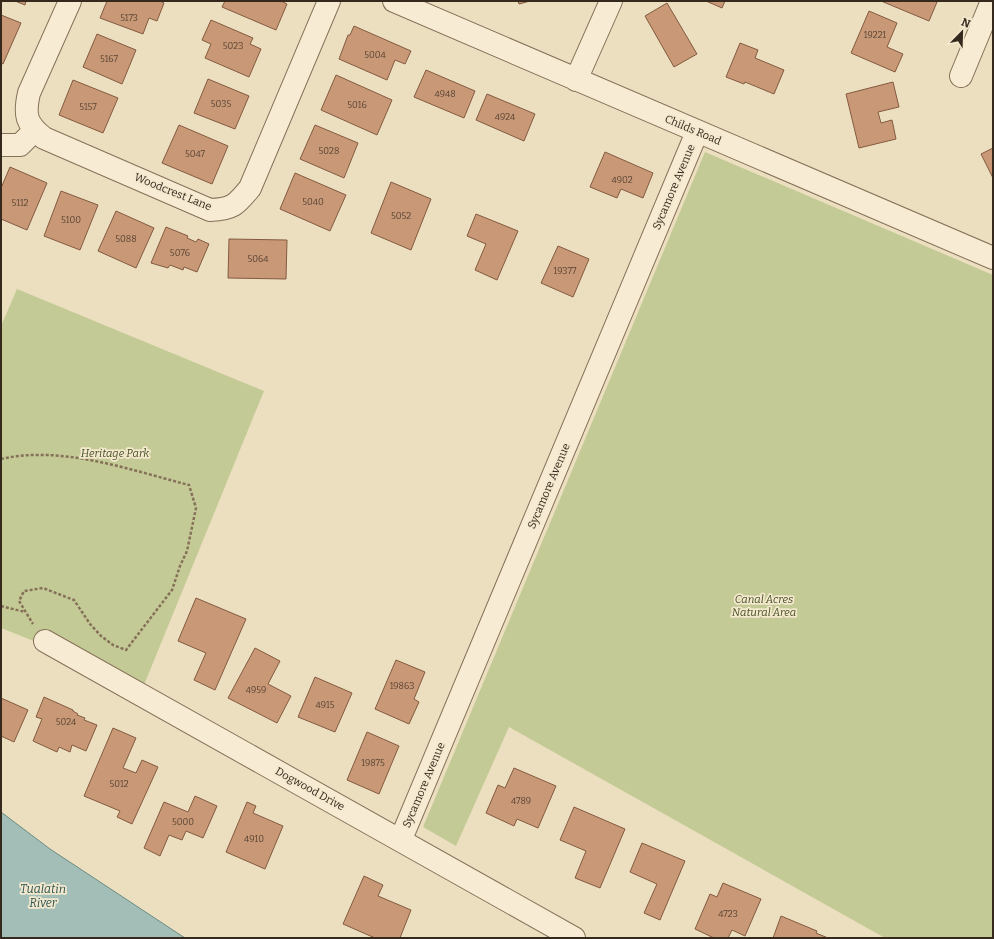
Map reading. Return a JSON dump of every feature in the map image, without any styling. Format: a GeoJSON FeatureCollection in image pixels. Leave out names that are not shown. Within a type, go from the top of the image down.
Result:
{"type":"FeatureCollection","features":[{"type":"Feature","properties":{"kind":"street"},"geometry":{"type":"LineString","coordinates":[[1,145],[20,145],[34,131],[27,120],[26,108],[29,93],[70,1]]}},
{"type":"Feature","properties":{"kind":"street","name":"Woodcrest Lane"},"geometry":{"type":"LineString","coordinates":[[34,131],[44,138],[210,210],[225,209],[234,206],[250,188],[330,1]]}},
{"type":"Feature","properties":{"kind":"street","name":"Childs Road"},"geometry":{"type":"LineString","coordinates":[[394,1],[993,258]]}},
{"type":"Feature","properties":{"kind":"street"},"geometry":{"type":"LineString","coordinates":[[576,80],[610,1]]}},
{"type":"Feature","properties":{"kind":"street"},"geometry":{"type":"LineString","coordinates":[[961,76],[992,1]]}},
{"type":"Feature","properties":{"kind":"street","name":"Sycamore Avenue"},"geometry":{"type":"LineString","coordinates":[[401,839],[697,132]]}},
{"type":"Feature","properties":{"kind":"street","name":"Dogwood Drive"},"geometry":{"type":"LineString","coordinates":[[44,641],[401,839],[574,938]]}},
{"type":"Feature","properties":{"kind":"path"},"geometry":{"type":"LineString","coordinates":[[1,459],[17,455],[68,457],[122,467],[189,485],[196,508],[187,551],[172,590],[126,650],[113,645],[101,636],[90,624],[74,600],[65,595],[43,588],[24,591],[19,601],[26,612],[1,606]]}},
{"type":"Feature","properties":{"kind":"green space","name":"Canal Acres Natural Area"},"geometry":{"type":"Polygon","coordinates":[[[705,152],[993,275],[993,938],[885,938],[509,727],[456,846],[423,827],[705,152]]]}},
{"type":"Feature","properties":{"kind":"green space","name":"Heritage Park"},"geometry":{"type":"Polygon","coordinates":[[[17,289],[264,391],[144,685],[1,628],[1,326],[17,289]]]}},
{"type":"Feature","properties":{"kind":"water","name":"Tualatin River"},"geometry":{"type":"Polygon","coordinates":[[[1,812],[50,849],[185,938],[1,938],[1,812]]]}},
{"type":"Feature","properties":{"kind":"building"},"geometry":{"type":"Polygon","coordinates":[[[15,1],[26,1],[25,5],[15,1]]]}},
{"type":"Feature","properties":{"kind":"building"},"geometry":{"type":"Polygon","coordinates":[[[107,1],[160,1],[164,3],[157,21],[149,18],[143,34],[100,18],[107,1]]]}},
{"type":"Feature","properties":{"kind":"building"},"geometry":{"type":"Polygon","coordinates":[[[225,1],[281,1],[287,4],[276,30],[222,7],[225,1]]]}},
{"type":"Feature","properties":{"kind":"building"},"geometry":{"type":"Polygon","coordinates":[[[518,1],[530,1],[519,4],[518,1]]]}},
{"type":"Feature","properties":{"kind":"building"},"geometry":{"type":"Polygon","coordinates":[[[706,1],[725,1],[722,8],[706,1]]]}},
{"type":"Feature","properties":{"kind":"building"},"geometry":{"type":"Polygon","coordinates":[[[881,1],[935,1],[937,2],[929,21],[881,1]]]}},
{"type":"Feature","properties":{"kind":"building"},"geometry":{"type":"Polygon","coordinates":[[[667,3],[697,54],[674,67],[645,16],[667,3]]]}},
{"type":"Feature","properties":{"kind":"building"},"geometry":{"type":"Polygon","coordinates":[[[869,11],[897,23],[887,47],[903,54],[895,72],[851,53],[869,11]]]}},
{"type":"Feature","properties":{"kind":"building"},"geometry":{"type":"Polygon","coordinates":[[[1,15],[21,23],[3,64],[1,63],[1,15]]]}},
{"type":"Feature","properties":{"kind":"building"},"geometry":{"type":"Polygon","coordinates":[[[211,20],[253,38],[250,44],[261,49],[249,77],[205,58],[211,44],[202,40],[211,20]]]}},
{"type":"Feature","properties":{"kind":"building"},"geometry":{"type":"Polygon","coordinates":[[[354,26],[411,51],[405,64],[395,60],[387,80],[339,59],[348,35],[350,35],[354,26]]]}},
{"type":"Feature","properties":{"kind":"building"},"geometry":{"type":"Polygon","coordinates":[[[97,34],[136,50],[122,84],[83,67],[97,34]]]}},
{"type":"Feature","properties":{"kind":"building"},"geometry":{"type":"Polygon","coordinates":[[[740,43],[758,50],[755,58],[784,70],[774,94],[745,82],[744,84],[726,77],[740,43]]]}},
{"type":"Feature","properties":{"kind":"building"},"geometry":{"type":"Polygon","coordinates":[[[426,70],[475,91],[464,118],[414,97],[426,70]]]}},
{"type":"Feature","properties":{"kind":"building"},"geometry":{"type":"Polygon","coordinates":[[[336,75],[392,100],[377,135],[321,110],[336,75]]]}},
{"type":"Feature","properties":{"kind":"building"},"geometry":{"type":"Polygon","coordinates":[[[208,79],[249,96],[235,129],[194,113],[208,79]]]}},
{"type":"Feature","properties":{"kind":"building"},"geometry":{"type":"Polygon","coordinates":[[[73,80],[118,98],[103,133],[59,115],[73,80]]]}},
{"type":"Feature","properties":{"kind":"building"},"geometry":{"type":"Polygon","coordinates":[[[893,82],[899,107],[878,112],[881,123],[892,120],[896,139],[859,148],[846,94],[893,82]]]}},
{"type":"Feature","properties":{"kind":"building"},"geometry":{"type":"Polygon","coordinates":[[[487,94],[535,114],[524,141],[476,120],[487,94]]]}},
{"type":"Feature","properties":{"kind":"building"},"geometry":{"type":"Polygon","coordinates":[[[179,125],[228,146],[212,184],[162,163],[179,125]]]}},
{"type":"Feature","properties":{"kind":"building"},"geometry":{"type":"Polygon","coordinates":[[[315,125],[358,143],[344,178],[300,159],[315,125]]]}},
{"type":"Feature","properties":{"kind":"building"},"geometry":{"type":"Polygon","coordinates":[[[993,148],[993,178],[981,154],[993,148]]]}},
{"type":"Feature","properties":{"kind":"building"},"geometry":{"type":"Polygon","coordinates":[[[605,152],[653,173],[643,198],[621,189],[617,198],[590,187],[605,152]]]}},
{"type":"Feature","properties":{"kind":"building"},"geometry":{"type":"Polygon","coordinates":[[[10,167],[47,183],[27,230],[1,219],[1,188],[10,167]]]}},
{"type":"Feature","properties":{"kind":"building"},"geometry":{"type":"Polygon","coordinates":[[[295,173],[346,195],[330,231],[280,209],[295,173]]]}},
{"type":"Feature","properties":{"kind":"building"},"geometry":{"type":"Polygon","coordinates":[[[391,182],[431,199],[411,250],[371,233],[391,182]]]}},
{"type":"Feature","properties":{"kind":"building"},"geometry":{"type":"Polygon","coordinates":[[[61,191],[98,205],[80,250],[44,236],[61,191]]]}},
{"type":"Feature","properties":{"kind":"building"},"geometry":{"type":"Polygon","coordinates":[[[116,211],[154,228],[136,268],[98,251],[116,211]]]}},
{"type":"Feature","properties":{"kind":"building"},"geometry":{"type":"Polygon","coordinates":[[[476,214],[518,231],[497,280],[475,270],[486,244],[467,236],[476,214]]]}},
{"type":"Feature","properties":{"kind":"building"},"geometry":{"type":"Polygon","coordinates":[[[166,227],[188,236],[187,238],[196,242],[198,239],[209,244],[197,272],[184,267],[183,270],[170,265],[168,268],[151,263],[166,227]]]}},
{"type":"Feature","properties":{"kind":"building"},"geometry":{"type":"Polygon","coordinates":[[[229,239],[287,240],[286,279],[228,278],[229,239]]]}},
{"type":"Feature","properties":{"kind":"building"},"geometry":{"type":"Polygon","coordinates":[[[558,246],[589,259],[573,297],[541,283],[558,246]]]}},
{"type":"Feature","properties":{"kind":"building"},"geometry":{"type":"Polygon","coordinates":[[[196,598],[246,619],[215,690],[194,680],[206,653],[178,641],[196,598]]]}},
{"type":"Feature","properties":{"kind":"building"},"geometry":{"type":"Polygon","coordinates":[[[255,648],[280,661],[268,684],[291,696],[277,723],[228,698],[255,648]]]}},
{"type":"Feature","properties":{"kind":"building"},"geometry":{"type":"Polygon","coordinates":[[[396,660],[425,672],[414,699],[419,702],[409,724],[375,709],[396,660]]]}},
{"type":"Feature","properties":{"kind":"building"},"geometry":{"type":"Polygon","coordinates":[[[315,677],[352,693],[335,732],[298,717],[315,677]]]}},
{"type":"Feature","properties":{"kind":"building"},"geometry":{"type":"Polygon","coordinates":[[[44,697],[73,710],[78,714],[77,715],[85,718],[84,720],[97,725],[86,751],[72,745],[70,752],[59,747],[57,752],[33,741],[42,719],[36,717],[44,697]]]}},
{"type":"Feature","properties":{"kind":"building"},"geometry":{"type":"Polygon","coordinates":[[[1,698],[28,710],[14,742],[1,736],[1,698]]]}},
{"type":"Feature","properties":{"kind":"building"},"geometry":{"type":"Polygon","coordinates":[[[113,728],[136,738],[123,768],[136,773],[142,760],[158,767],[132,824],[117,817],[120,811],[84,796],[113,728]]]}},
{"type":"Feature","properties":{"kind":"building"},"geometry":{"type":"Polygon","coordinates":[[[367,732],[399,746],[379,794],[347,780],[367,732]]]}},
{"type":"Feature","properties":{"kind":"building"},"geometry":{"type":"Polygon","coordinates":[[[514,768],[556,786],[538,828],[517,819],[514,826],[486,813],[498,785],[505,788],[514,768]]]}},
{"type":"Feature","properties":{"kind":"building"},"geometry":{"type":"Polygon","coordinates":[[[195,796],[217,806],[203,838],[186,831],[182,840],[169,835],[160,856],[144,848],[164,802],[188,812],[195,796]]]}},
{"type":"Feature","properties":{"kind":"building"},"geometry":{"type":"Polygon","coordinates":[[[247,802],[256,806],[253,813],[283,826],[265,869],[226,852],[247,802]]]}},
{"type":"Feature","properties":{"kind":"building"},"geometry":{"type":"Polygon","coordinates":[[[574,807],[625,829],[600,888],[575,878],[586,851],[560,840],[574,807]]]}},
{"type":"Feature","properties":{"kind":"building"},"geometry":{"type":"Polygon","coordinates":[[[642,843],[685,861],[660,920],[644,913],[657,884],[630,872],[642,843]]]}},
{"type":"Feature","properties":{"kind":"building"},"geometry":{"type":"Polygon","coordinates":[[[364,876],[383,885],[378,896],[411,910],[400,938],[375,938],[343,924],[364,876]]]}},
{"type":"Feature","properties":{"kind":"building"},"geometry":{"type":"Polygon","coordinates":[[[723,883],[761,899],[745,936],[732,930],[728,938],[714,938],[695,929],[710,894],[717,897],[723,883]]]}},
{"type":"Feature","properties":{"kind":"building"},"geometry":{"type":"Polygon","coordinates":[[[781,916],[817,931],[816,933],[828,938],[773,938],[781,916]]]}}]}
